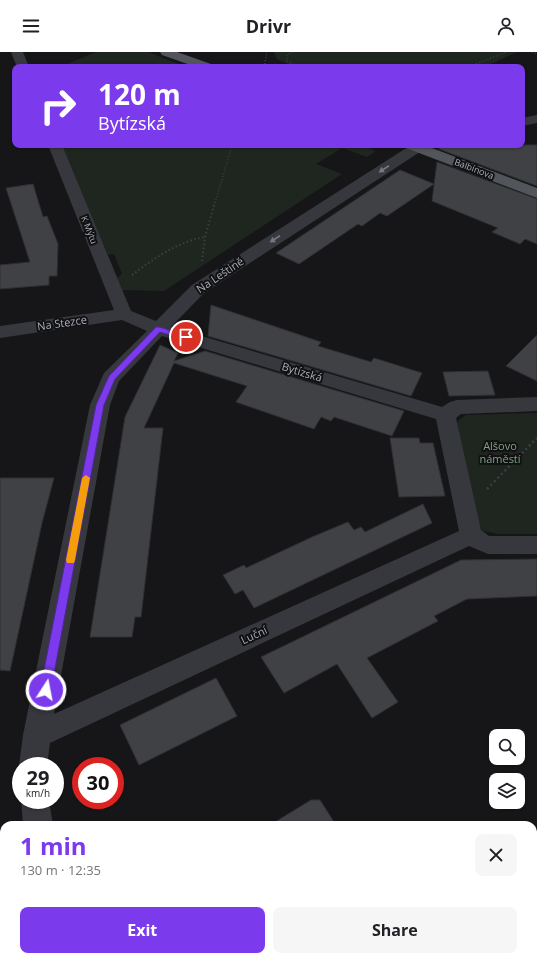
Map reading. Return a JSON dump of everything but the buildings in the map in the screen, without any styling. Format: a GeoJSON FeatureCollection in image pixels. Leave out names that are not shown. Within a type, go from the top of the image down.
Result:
{"type":"FeatureCollection","features":[{"type":"Feature","properties":{"kind":"main road"},"geometry":{"type":"LineString","coordinates":[[166,52],[199,64]]}},
{"type":"Feature","properties":{"kind":"main road","name":"Balbínova"},"geometry":{"type":"LineString","coordinates":[[421,148],[537,193]]}},
{"type":"Feature","properties":{"kind":"street"},"geometry":{"type":"LineString","coordinates":[[17,52],[22,64]]}},
{"type":"Feature","properties":{"kind":"street"},"geometry":{"type":"LineString","coordinates":[[525,121],[537,119]]}},
{"type":"Feature","properties":{"kind":"street","name":"K Mýtu"},"geometry":{"type":"LineString","coordinates":[[56,148],[124,314]]}},
{"type":"Feature","properties":{"kind":"street","name":"Na Leštině"},"geometry":{"type":"LineString","coordinates":[[34,757],[100,405],[111,378],[198,289],[413,148]]}},
{"type":"Feature","properties":{"kind":"street","name":"Bytízská"},"geometry":{"type":"LineString","coordinates":[[124,314],[159,329],[444,415]]}},
{"type":"Feature","properties":{"kind":"street","name":"Na Stezce"},"geometry":{"type":"LineString","coordinates":[[0,332],[124,314]]}},
{"type":"Feature","properties":{"kind":"street"},"geometry":{"type":"LineString","coordinates":[[537,404],[457,407],[444,415],[468,524],[478,541],[488,545],[537,545]]}},
{"type":"Feature","properties":{"kind":"street","name":"Luční"},"geometry":{"type":"LineString","coordinates":[[37,736],[468,524]]}},
{"type":"Feature","properties":{"kind":"street"},"geometry":{"type":"LineString","coordinates":[[36,809],[38,821]]}},
{"type":"Feature","properties":{"kind":"path"},"geometry":{"type":"LineString","coordinates":[[265,64],[267,52]]}},
{"type":"Feature","properties":{"kind":"path"},"geometry":{"type":"LineString","coordinates":[[292,52],[287,55],[286,58],[287,61],[292,64]]}},
{"type":"Feature","properties":{"kind":"path"},"geometry":{"type":"LineString","coordinates":[[477,64],[506,52]]}},
{"type":"Feature","properties":{"kind":"path"},"geometry":{"type":"LineString","coordinates":[[532,52],[537,54]]}},
{"type":"Feature","properties":{"kind":"path"},"geometry":{"type":"LineString","coordinates":[[198,289],[205,237],[231,148]]}},
{"type":"Feature","properties":{"kind":"path"},"geometry":{"type":"LineString","coordinates":[[114,290],[156,256],[192,239],[205,237]]}},
{"type":"Feature","properties":{"kind":"path"},"geometry":{"type":"LineString","coordinates":[[468,524],[537,438]]}},
{"type":"Feature","properties":{"kind":"green space"},"geometry":{"type":"Polygon","coordinates":[[[96,52],[148,52],[178,64],[67,64],[96,52]]]}},
{"type":"Feature","properties":{"kind":"green space"},"geometry":{"type":"Polygon","coordinates":[[[274,52],[517,52],[491,64],[288,64],[277,59],[274,52]]]}},
{"type":"Feature","properties":{"kind":"green space"},"geometry":{"type":"Polygon","coordinates":[[[60,148],[342,148],[316,164],[342,174],[164,291],[122,290],[117,278],[122,274],[114,254],[108,255],[60,148]]]}},
{"type":"Feature","properties":{"kind":"green space"},"geometry":{"type":"Polygon","coordinates":[[[342,148],[369,148],[376,151],[367,157],[342,148]]]}},
{"type":"Feature","properties":{"kind":"green space","name":"Alšovo náměstí"},"geometry":{"type":"Polygon","coordinates":[[[537,413],[537,534],[499,534],[483,531],[475,521],[457,422],[466,415],[537,413]]]}},
{"type":"Feature","properties":{"kind":"slow traffic"},"geometry":{"type":"LineString","coordinates":[[70,560],[86,478]]}},
{"type":"Feature","properties":{"kind":"route"},"geometry":{"type":"LineString","coordinates":[[46,690],[100,405],[111,378],[159,329],[186,337]]}}]}
